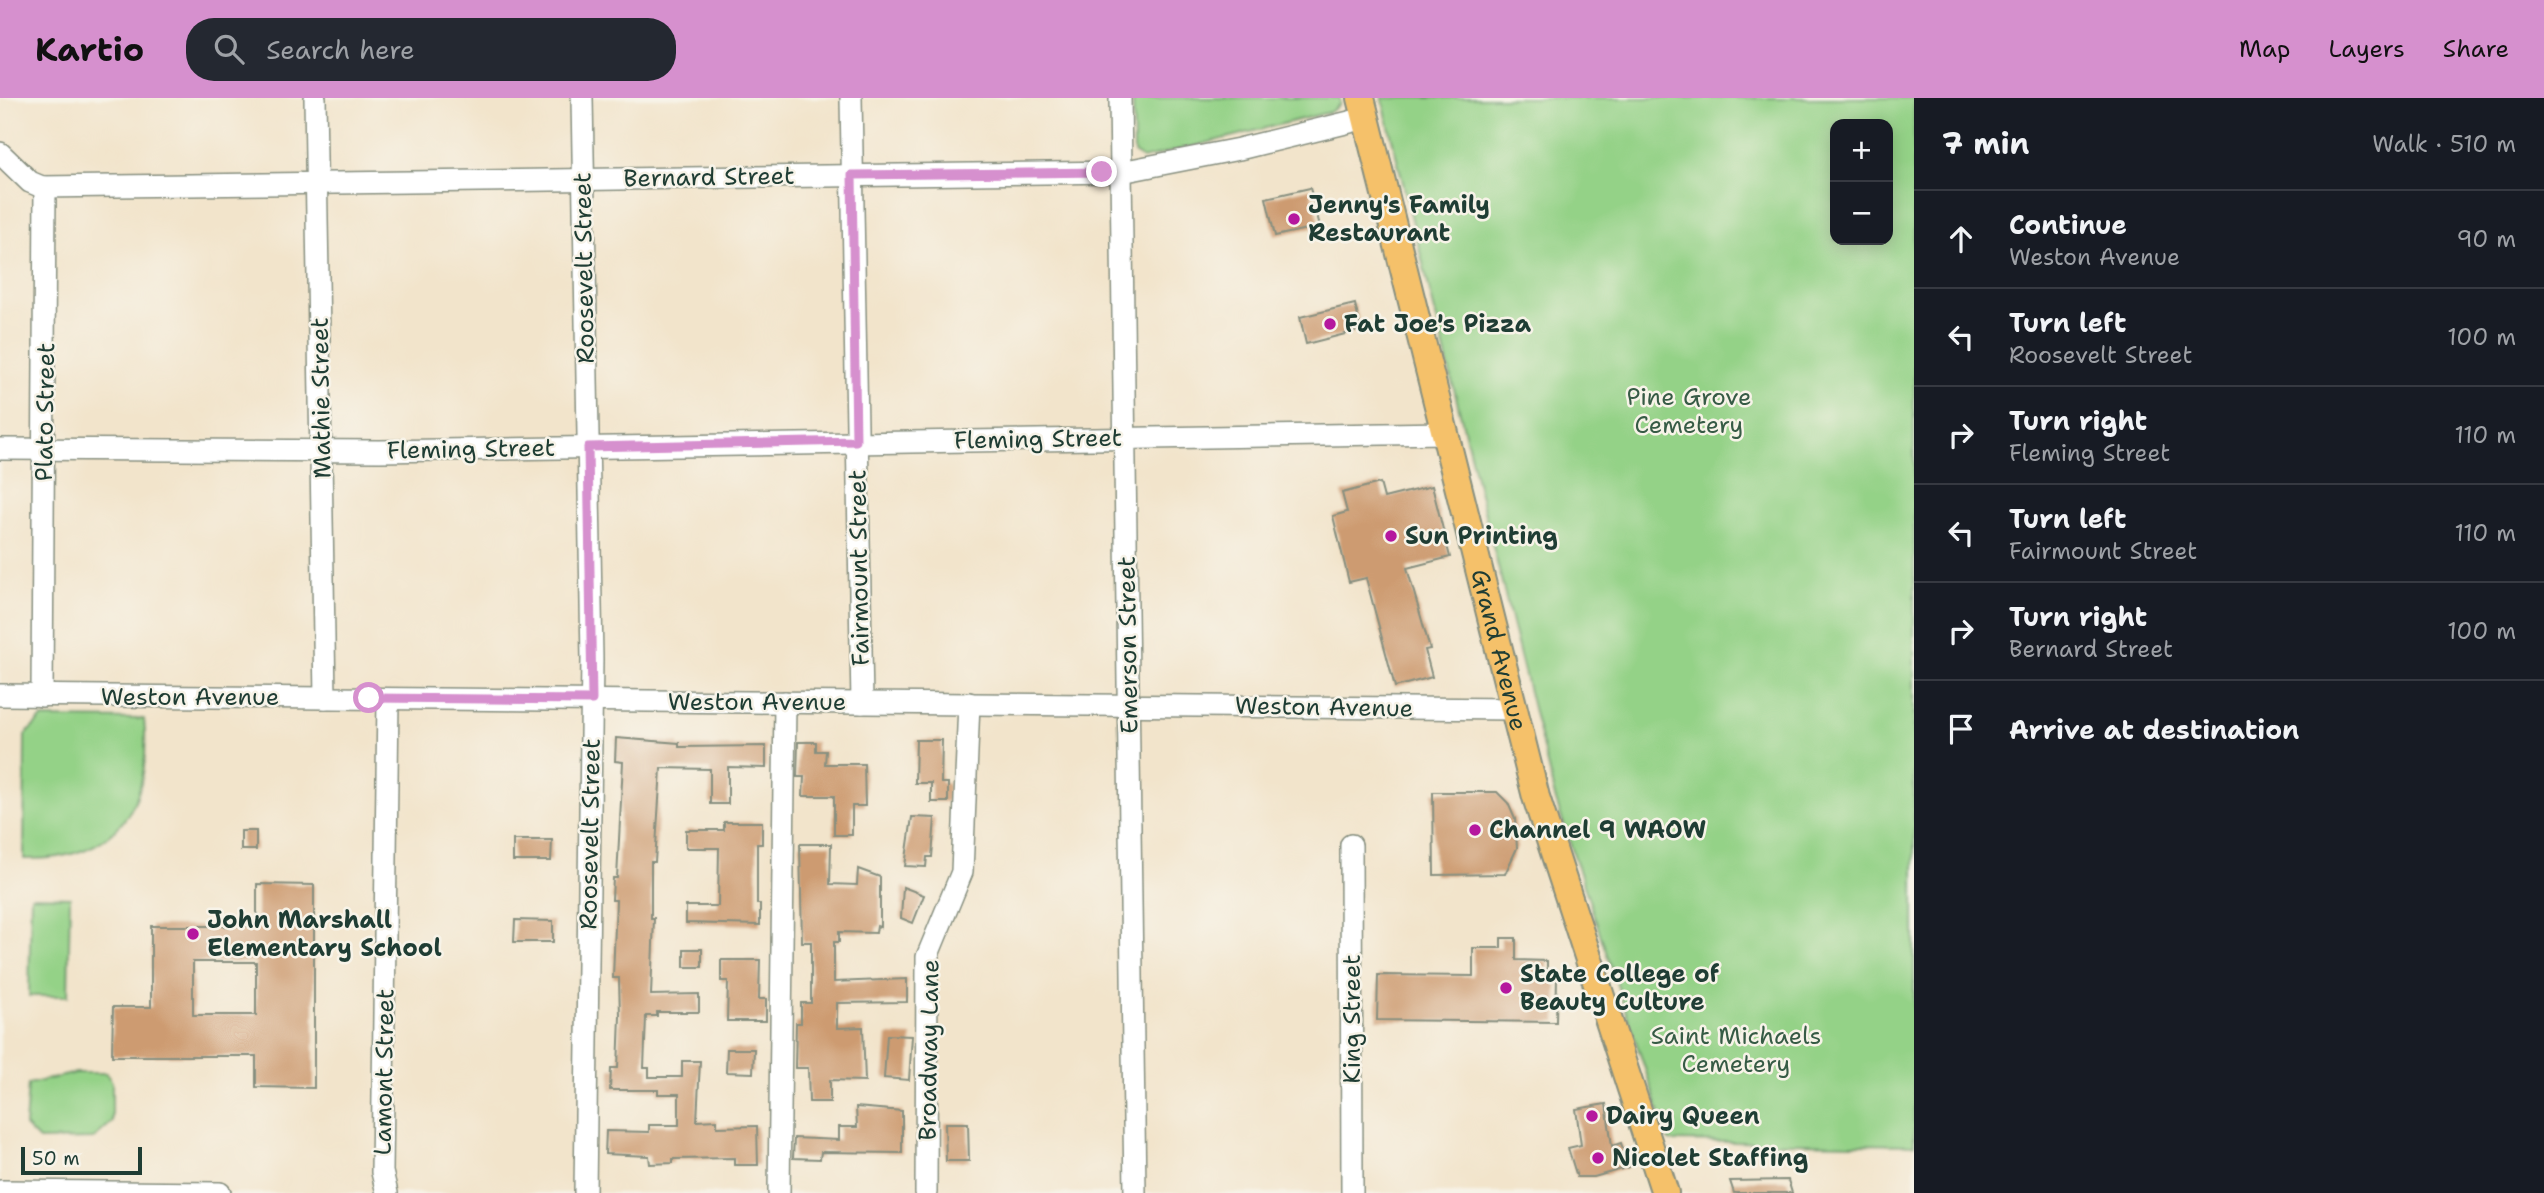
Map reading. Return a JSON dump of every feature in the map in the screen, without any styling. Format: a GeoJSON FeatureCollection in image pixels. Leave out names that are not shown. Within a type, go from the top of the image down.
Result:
{"type":"FeatureCollection","features":[{"type":"Feature","properties":{"kind":"main road","name":"Grand Avenue"},"geometry":{"type":"LineString","coordinates":[[1364,108],[1514,709],[1553,851],[1660,1191]]}},
{"type":"Feature","properties":{"kind":"street","name":"Mathie Street"},"geometry":{"type":"LineString","coordinates":[[315,98],[323,451],[325,698]]}},
{"type":"Feature","properties":{"kind":"street","name":"Roosevelt Street"},"geometry":{"type":"LineString","coordinates":[[582,98],[592,700],[585,1193]]}},
{"type":"Feature","properties":{"kind":"street","name":"Fairmount Street"},"geometry":{"type":"LineString","coordinates":[[851,98],[862,703]]}},
{"type":"Feature","properties":{"kind":"street","name":"Emerson Street"},"geometry":{"type":"LineString","coordinates":[[1120,98],[1135,1193]]}},
{"type":"Feature","properties":{"kind":"street","name":"Bernard Street"},"geometry":{"type":"LineString","coordinates":[[45,187],[1121,172],[1239,149],[1364,108]]}},
{"type":"Feature","properties":{"kind":"street"},"geometry":{"type":"LineString","coordinates":[[0,153],[30,183],[45,187]]}},
{"type":"Feature","properties":{"kind":"street","name":"Plato Street"},"geometry":{"type":"LineString","coordinates":[[43,696],[45,187]]}},
{"type":"Feature","properties":{"kind":"street","name":"Fleming Street"},"geometry":{"type":"LineString","coordinates":[[0,449],[323,451],[1445,433]]}},
{"type":"Feature","properties":{"kind":"street","name":"Weston Avenue"},"geometry":{"type":"LineString","coordinates":[[0,695],[1514,709]]}},
{"type":"Feature","properties":{"kind":"street","name":"Lamont Street"},"geometry":{"type":"LineString","coordinates":[[387,1193],[382,1172],[388,699]]}},
{"type":"Feature","properties":{"kind":"street"},"geometry":{"type":"LineString","coordinates":[[779,1193],[785,702]]}},
{"type":"Feature","properties":{"kind":"street","name":"Broadway Lane"},"geometry":{"type":"LineString","coordinates":[[926,1193],[927,957],[962,872],[968,703]]}},
{"type":"Feature","properties":{"kind":"street","name":"King Street"},"geometry":{"type":"LineString","coordinates":[[1351,845],[1352,1193]]}},
{"type":"Feature","properties":{"kind":"street"},"geometry":{"type":"LineString","coordinates":[[0,1191],[220,1193]]}},
{"type":"Feature","properties":{"kind":"green space"},"geometry":{"type":"Polygon","coordinates":[[[1133,98],[1340,98],[1340,104],[1330,112],[1143,159],[1134,153],[1133,98]]]}},
{"type":"Feature","properties":{"kind":"green space","name":"Pine Grove Cemetery"},"geometry":{"type":"Polygon","coordinates":[[[1382,98],[1914,98],[1914,1145],[1669,1141],[1556,801],[1382,98]]]}},
{"type":"Feature","properties":{"kind":"green space"},"geometry":{"type":"Polygon","coordinates":[[[42,718],[144,719],[142,778],[135,802],[122,822],[105,839],[83,850],[56,857],[24,859],[25,735],[42,718]]]}},
{"type":"Feature","properties":{"kind":"green space"},"geometry":{"type":"Polygon","coordinates":[[[31,896],[70,897],[68,996],[29,996],[31,896]]]}},
{"type":"Feature","properties":{"kind":"green space"},"geometry":{"type":"Polygon","coordinates":[[[76,1073],[106,1073],[112,1082],[112,1122],[93,1139],[39,1140],[25,1126],[28,1084],[76,1073]]]}},
{"type":"Feature","properties":{"kind":"building","name":"Jenny's Family Restaurant"},"geometry":{"type":"Polygon","coordinates":[[[1310,188],[1320,226],[1275,236],[1266,198],[1310,188]]]}},
{"type":"Feature","properties":{"kind":"building","name":"Fat Joe's Pizza"},"geometry":{"type":"Polygon","coordinates":[[[1355,304],[1361,330],[1306,344],[1300,317],[1355,304]]]}},
{"type":"Feature","properties":{"kind":"building","name":"Sun Printing"},"geometry":{"type":"Polygon","coordinates":[[[1380,483],[1384,498],[1432,486],[1450,557],[1407,568],[1430,649],[1425,650],[1432,677],[1395,687],[1366,578],[1349,582],[1333,516],[1347,512],[1342,493],[1380,483]]]}},
{"type":"Feature","properties":{"kind":"building"},"geometry":{"type":"Polygon","coordinates":[[[616,738],[679,743],[679,747],[766,746],[766,768],[728,767],[728,804],[710,804],[710,769],[661,768],[655,862],[651,862],[651,918],[654,918],[651,995],[699,994],[699,1012],[657,1012],[657,1016],[646,1016],[644,1068],[649,1068],[649,1077],[682,1077],[682,1061],[700,1061],[697,1121],[717,1120],[717,1127],[757,1126],[758,1165],[734,1165],[734,1158],[673,1159],[673,1163],[650,1164],[649,1156],[605,1154],[606,1131],[649,1132],[649,1125],[679,1125],[679,1094],[658,1094],[658,1090],[610,1090],[611,1068],[618,1068],[620,1016],[619,978],[613,978],[616,900],[612,900],[613,878],[617,878],[623,762],[615,761],[616,738]]]}},
{"type":"Feature","properties":{"kind":"building"},"geometry":{"type":"Polygon","coordinates":[[[916,740],[942,740],[941,783],[948,783],[948,802],[931,802],[931,783],[915,783],[916,740]]]}},
{"type":"Feature","properties":{"kind":"building"},"geometry":{"type":"Polygon","coordinates":[[[798,742],[816,742],[816,751],[826,751],[825,764],[864,764],[865,806],[852,806],[852,835],[834,835],[834,796],[803,796],[804,777],[797,777],[798,742]]]}},
{"type":"Feature","properties":{"kind":"building","name":"Channel 9 WAOW"},"geometry":{"type":"Polygon","coordinates":[[[1433,792],[1497,792],[1508,803],[1515,819],[1517,848],[1505,874],[1434,875],[1433,792]]]}},
{"type":"Feature","properties":{"kind":"building"},"geometry":{"type":"Polygon","coordinates":[[[912,817],[935,818],[932,857],[927,857],[926,867],[905,866],[912,817]]]}},
{"type":"Feature","properties":{"kind":"building"},"geometry":{"type":"Polygon","coordinates":[[[724,822],[762,822],[762,844],[757,844],[757,904],[760,904],[760,925],[686,923],[686,906],[718,906],[719,848],[686,848],[686,830],[724,830],[724,822]]]}},
{"type":"Feature","properties":{"kind":"building"},"geometry":{"type":"Polygon","coordinates":[[[241,831],[256,831],[256,850],[241,850],[241,831]]]}},
{"type":"Feature","properties":{"kind":"building"},"geometry":{"type":"Polygon","coordinates":[[[513,840],[552,840],[551,861],[513,861],[513,840]]]}},
{"type":"Feature","properties":{"kind":"building"},"geometry":{"type":"Polygon","coordinates":[[[800,844],[831,844],[830,884],[857,885],[858,869],[880,877],[880,927],[877,926],[876,933],[839,932],[839,942],[834,942],[834,982],[907,979],[907,1002],[837,1003],[837,1028],[863,1027],[865,1081],[830,1080],[830,1102],[809,1102],[808,1068],[795,1068],[796,1023],[801,1023],[801,1003],[811,1003],[811,942],[802,942],[800,844]]]}},
{"type":"Feature","properties":{"kind":"building"},"geometry":{"type":"Polygon","coordinates":[[[257,884],[314,885],[314,1088],[256,1087],[256,1056],[112,1056],[113,1007],[151,1007],[151,926],[257,926],[257,884]],[[193,962],[193,1015],[256,1015],[256,962],[193,962]]]}},
{"type":"Feature","properties":{"kind":"building"},"geometry":{"type":"Polygon","coordinates":[[[903,887],[924,895],[913,923],[901,918],[903,887]]]}},
{"type":"Feature","properties":{"kind":"building"},"geometry":{"type":"Polygon","coordinates":[[[515,920],[553,921],[553,942],[514,942],[515,920]]]}},
{"type":"Feature","properties":{"kind":"building"},"geometry":{"type":"Polygon","coordinates":[[[1501,938],[1516,938],[1516,960],[1547,961],[1547,978],[1557,978],[1556,1022],[1377,1020],[1378,975],[1473,976],[1473,948],[1501,948],[1501,938]]]}},
{"type":"Feature","properties":{"kind":"building"},"geometry":{"type":"Polygon","coordinates":[[[684,949],[702,949],[702,967],[684,967],[684,949]]]}},
{"type":"Feature","properties":{"kind":"building"},"geometry":{"type":"Polygon","coordinates":[[[721,960],[760,960],[759,999],[766,999],[766,1021],[727,1021],[728,981],[721,981],[721,960]]]}},
{"type":"Feature","properties":{"kind":"building"},"geometry":{"type":"Polygon","coordinates":[[[887,1035],[912,1036],[909,1080],[884,1078],[887,1035]]]}},
{"type":"Feature","properties":{"kind":"building"},"geometry":{"type":"Polygon","coordinates":[[[727,1049],[754,1049],[753,1073],[726,1072],[727,1049]]]}},
{"type":"Feature","properties":{"kind":"building"},"geometry":{"type":"Polygon","coordinates":[[[1606,1104],[1612,1146],[1621,1143],[1629,1167],[1594,1177],[1577,1177],[1568,1148],[1581,1145],[1576,1109],[1606,1104]]]}},
{"type":"Feature","properties":{"kind":"building"},"geometry":{"type":"Polygon","coordinates":[[[856,1107],[902,1111],[902,1153],[821,1152],[820,1159],[793,1158],[794,1138],[839,1140],[839,1127],[857,1127],[856,1107]]]}},
{"type":"Feature","properties":{"kind":"building"},"geometry":{"type":"Polygon","coordinates":[[[945,1123],[968,1123],[969,1161],[946,1161],[945,1123]]]}},
{"type":"Feature","properties":{"kind":"building"},"geometry":{"type":"Polygon","coordinates":[[[1788,1180],[1792,1193],[1734,1193],[1730,1181],[1788,1180]]]}},
{"type":"Feature","properties":{"kind":"place","name":"Jenny's Family Restaurant"},"geometry":{"type":"Point","coordinates":[1294,219]}},
{"type":"Feature","properties":{"kind":"place","name":"Fat Joe's Pizza"},"geometry":{"type":"Point","coordinates":[1330,324]}},
{"type":"Feature","properties":{"kind":"place","name":"Sun Printing"},"geometry":{"type":"Point","coordinates":[1391,536]}},
{"type":"Feature","properties":{"kind":"place","name":"Channel 9 WAOW"},"geometry":{"type":"Point","coordinates":[1475,830]}},
{"type":"Feature","properties":{"kind":"place","name":"John Marshall Elementary School"},"geometry":{"type":"Point","coordinates":[193,934]}},
{"type":"Feature","properties":{"kind":"place","name":"State College of Beauty Culture"},"geometry":{"type":"Point","coordinates":[1506,988]}},
{"type":"Feature","properties":{"kind":"place","name":"Dairy Queen"},"geometry":{"type":"Point","coordinates":[1592,1116]}},
{"type":"Feature","properties":{"kind":"place","name":"Nicolet Staffing"},"geometry":{"type":"Point","coordinates":[1598,1158]}},
{"type":"Feature","properties":{"kind":"route"},"geometry":{"type":"LineString","coordinates":[[369,698],[592,700],[588,447],[856,441],[852,175],[1102,172]]}},
{"type":"Feature","properties":{"kind":"park label","name":"Saint Michaels Cemetery"},"geometry":{"type":"Point","coordinates":[1736,1050]}}]}
